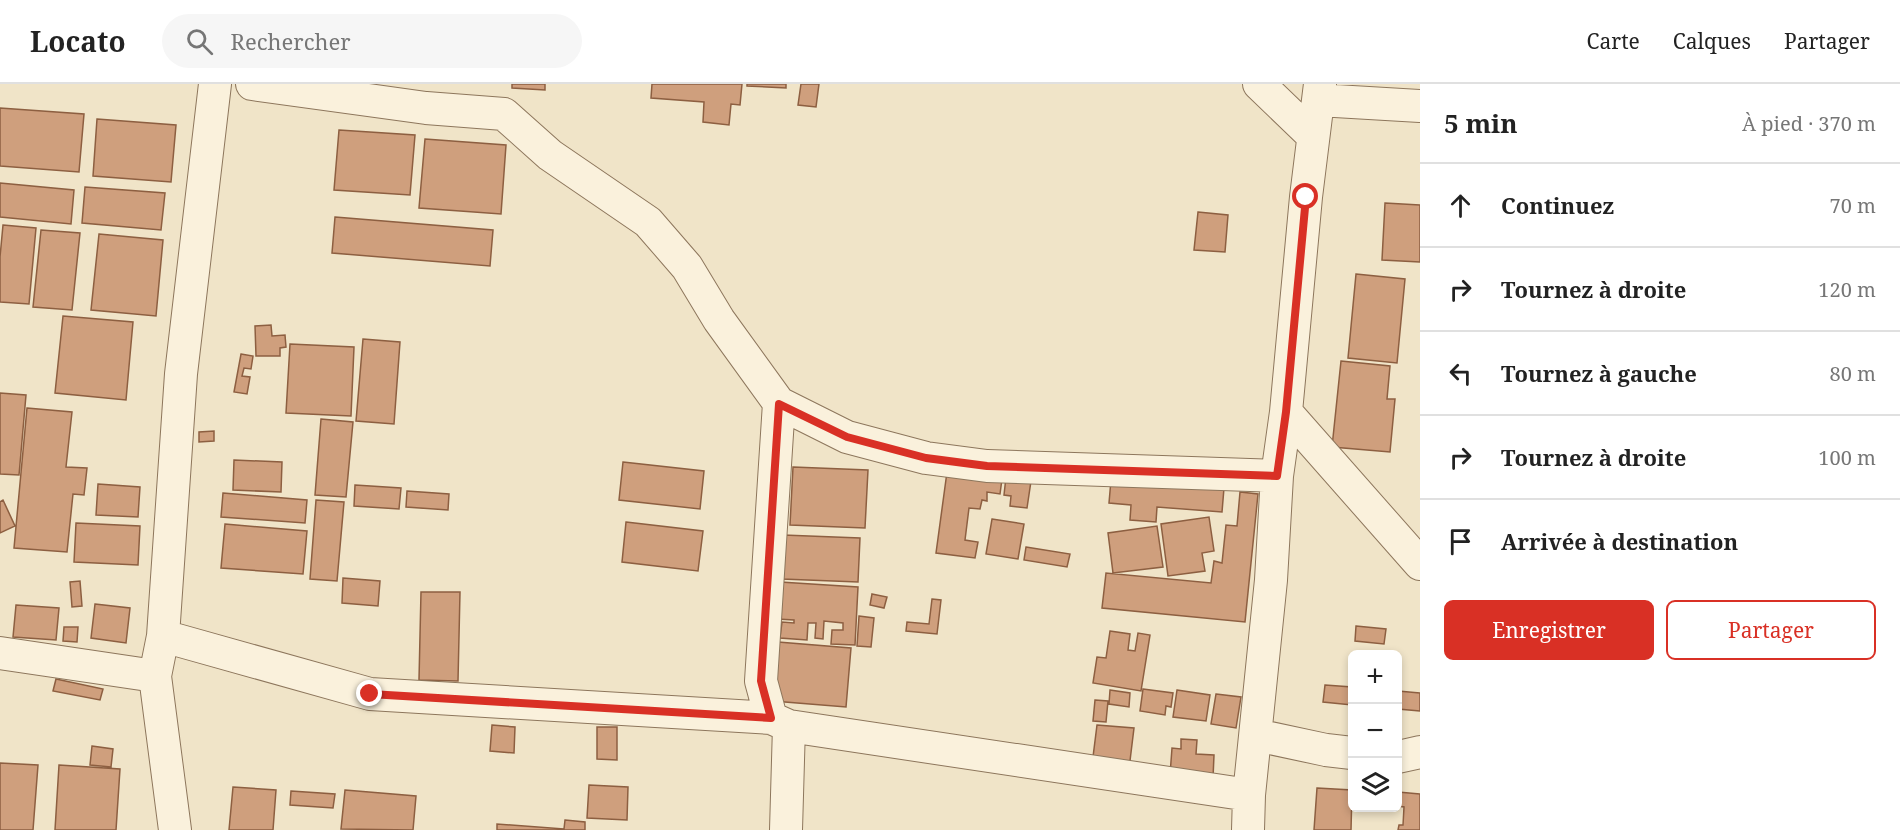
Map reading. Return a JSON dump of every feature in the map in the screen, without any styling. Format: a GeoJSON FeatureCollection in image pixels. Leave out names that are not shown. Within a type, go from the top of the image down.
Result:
{"type":"FeatureCollection","features":[{"type":"Feature","properties":{"kind":"street"},"geometry":{"type":"LineString","coordinates":[[175,830],[155,676],[163,636],[181,374],[215,84]]}},
{"type":"Feature","properties":{"kind":"street"},"geometry":{"type":"LineString","coordinates":[[252,84],[426,108],[504,114],[550,155],[648,222],[687,267],[719,321],[779,404],[847,437],[926,458],[987,466],[1277,476]]}},
{"type":"Feature","properties":{"kind":"street"},"geometry":{"type":"LineString","coordinates":[[1259,84],[1313,136]]}},
{"type":"Feature","properties":{"kind":"street"},"geometry":{"type":"LineString","coordinates":[[1248,830],[1249,795],[1271,580],[1277,476],[1286,412],[1319,92],[1420,106]]}},
{"type":"Feature","properties":{"kind":"street"},"geometry":{"type":"LineString","coordinates":[[779,404],[761,681],[780,722],[786,830]]}},
{"type":"Feature","properties":{"kind":"street"},"geometry":{"type":"LineString","coordinates":[[1286,412],[1420,564]]}},
{"type":"Feature","properties":{"kind":"street"},"geometry":{"type":"LineString","coordinates":[[163,636],[370,694],[780,722],[1249,795]]}},
{"type":"Feature","properties":{"kind":"street"},"geometry":{"type":"LineString","coordinates":[[0,653],[155,676]]}},
{"type":"Feature","properties":{"kind":"street"},"geometry":{"type":"LineString","coordinates":[[1256,735],[1348,752]]}},
{"type":"Feature","properties":{"kind":"street"},"geometry":{"type":"LineString","coordinates":[[1402,756],[1420,752]]}},
{"type":"Feature","properties":{"kind":"building"},"geometry":{"type":"Polygon","coordinates":[[[512,84],[545,84],[545,90],[512,88],[512,84]]]}},
{"type":"Feature","properties":{"kind":"building"},"geometry":{"type":"Polygon","coordinates":[[[652,84],[742,84],[740,105],[731,104],[729,125],[703,122],[704,102],[651,98],[652,84]]]}},
{"type":"Feature","properties":{"kind":"building"},"geometry":{"type":"Polygon","coordinates":[[[747,84],[786,84],[786,88],[747,86],[747,84]]]}},
{"type":"Feature","properties":{"kind":"building"},"geometry":{"type":"Polygon","coordinates":[[[801,84],[819,84],[816,107],[798,105],[801,84]]]}},
{"type":"Feature","properties":{"kind":"building"},"geometry":{"type":"Polygon","coordinates":[[[0,108],[84,114],[79,172],[0,166],[0,108]]]}},
{"type":"Feature","properties":{"kind":"building"},"geometry":{"type":"Polygon","coordinates":[[[97,119],[176,125],[171,182],[93,176],[97,119]]]}},
{"type":"Feature","properties":{"kind":"building"},"geometry":{"type":"Polygon","coordinates":[[[339,130],[415,135],[410,195],[334,190],[339,130]]]}},
{"type":"Feature","properties":{"kind":"building"},"geometry":{"type":"Polygon","coordinates":[[[425,139],[506,145],[501,214],[419,208],[425,139]]]}},
{"type":"Feature","properties":{"kind":"building"},"geometry":{"type":"Polygon","coordinates":[[[0,183],[74,190],[71,224],[0,217],[0,183]]]}},
{"type":"Feature","properties":{"kind":"building"},"geometry":{"type":"Polygon","coordinates":[[[85,187],[165,193],[161,230],[82,223],[85,187]]]}},
{"type":"Feature","properties":{"kind":"building"},"geometry":{"type":"Polygon","coordinates":[[[1385,203],[1420,205],[1420,262],[1382,260],[1385,203]]]}},
{"type":"Feature","properties":{"kind":"building"},"geometry":{"type":"Polygon","coordinates":[[[1198,212],[1228,215],[1225,252],[1194,250],[1198,212]]]}},
{"type":"Feature","properties":{"kind":"building"},"geometry":{"type":"Polygon","coordinates":[[[335,217],[493,230],[490,266],[332,253],[335,217]]]}},
{"type":"Feature","properties":{"kind":"building"},"geometry":{"type":"Polygon","coordinates":[[[3,225],[36,228],[29,304],[0,302],[3,225]]]}},
{"type":"Feature","properties":{"kind":"building"},"geometry":{"type":"Polygon","coordinates":[[[41,230],[80,233],[72,310],[33,307],[41,230]]]}},
{"type":"Feature","properties":{"kind":"building"},"geometry":{"type":"Polygon","coordinates":[[[99,234],[163,240],[156,316],[91,310],[99,234]]]}},
{"type":"Feature","properties":{"kind":"building"},"geometry":{"type":"Polygon","coordinates":[[[1356,274],[1405,279],[1397,363],[1348,358],[1356,274]]]}},
{"type":"Feature","properties":{"kind":"building"},"geometry":{"type":"Polygon","coordinates":[[[63,316],[133,322],[126,400],[55,393],[63,316]]]}},
{"type":"Feature","properties":{"kind":"building"},"geometry":{"type":"Polygon","coordinates":[[[271,325],[272,336],[285,335],[286,347],[280,348],[280,356],[256,356],[255,326],[271,325]]]}},
{"type":"Feature","properties":{"kind":"building"},"geometry":{"type":"Polygon","coordinates":[[[363,339],[400,342],[394,424],[356,421],[363,339]]]}},
{"type":"Feature","properties":{"kind":"building"},"geometry":{"type":"Polygon","coordinates":[[[290,344],[354,347],[351,416],[286,413],[290,344]]]}},
{"type":"Feature","properties":{"kind":"building"},"geometry":{"type":"Polygon","coordinates":[[[241,354],[253,356],[251,369],[244,368],[242,376],[250,377],[247,394],[234,392],[241,354]]]}},
{"type":"Feature","properties":{"kind":"building"},"geometry":{"type":"Polygon","coordinates":[[[1341,361],[1390,366],[1387,399],[1395,399],[1390,452],[1332,447],[1341,361]]]}},
{"type":"Feature","properties":{"kind":"building"},"geometry":{"type":"Polygon","coordinates":[[[0,393],[26,395],[19,475],[0,474],[0,393]]]}},
{"type":"Feature","properties":{"kind":"building"},"geometry":{"type":"Polygon","coordinates":[[[27,408],[72,412],[66,467],[87,468],[84,495],[73,494],[67,552],[14,548],[27,408]]]}},
{"type":"Feature","properties":{"kind":"building"},"geometry":{"type":"Polygon","coordinates":[[[321,419],[353,422],[346,497],[315,495],[321,419]]]}},
{"type":"Feature","properties":{"kind":"building"},"geometry":{"type":"Polygon","coordinates":[[[214,431],[214,441],[199,442],[199,432],[214,431]]]}},
{"type":"Feature","properties":{"kind":"building"},"geometry":{"type":"Polygon","coordinates":[[[234,460],[282,462],[281,492],[233,490],[234,460]]]}},
{"type":"Feature","properties":{"kind":"building"},"geometry":{"type":"Polygon","coordinates":[[[623,462],[704,471],[700,509],[619,500],[623,462]]]}},
{"type":"Feature","properties":{"kind":"building"},"geometry":{"type":"Polygon","coordinates":[[[793,467],[868,470],[865,528],[790,525],[793,467]]]}},
{"type":"Feature","properties":{"kind":"building"},"geometry":{"type":"Polygon","coordinates":[[[947,472],[1002,479],[1000,494],[987,492],[987,501],[982,500],[980,509],[969,508],[965,540],[978,542],[975,558],[936,553],[947,472]]]}},
{"type":"Feature","properties":{"kind":"building"},"geometry":{"type":"Polygon","coordinates":[[[1006,477],[1031,481],[1027,508],[1010,506],[1011,496],[1004,495],[1006,477]]]}},
{"type":"Feature","properties":{"kind":"building"},"geometry":{"type":"Polygon","coordinates":[[[1111,480],[1224,488],[1222,512],[1157,507],[1156,522],[1130,520],[1131,505],[1109,503],[1111,480]]]}},
{"type":"Feature","properties":{"kind":"building"},"geometry":{"type":"Polygon","coordinates":[[[98,484],[140,487],[138,517],[96,515],[98,484]]]}},
{"type":"Feature","properties":{"kind":"building"},"geometry":{"type":"Polygon","coordinates":[[[355,485],[401,488],[399,509],[354,506],[355,485]]]}},
{"type":"Feature","properties":{"kind":"building"},"geometry":{"type":"Polygon","coordinates":[[[407,491],[449,494],[448,510],[406,507],[407,491]]]}},
{"type":"Feature","properties":{"kind":"building"},"geometry":{"type":"Polygon","coordinates":[[[1240,492],[1258,494],[1245,622],[1102,608],[1106,573],[1211,583],[1214,561],[1222,563],[1226,525],[1237,526],[1240,492]]]}},
{"type":"Feature","properties":{"kind":"building"},"geometry":{"type":"Polygon","coordinates":[[[223,493],[307,500],[305,523],[221,517],[223,493]]]}},
{"type":"Feature","properties":{"kind":"building"},"geometry":{"type":"Polygon","coordinates":[[[3,500],[15,526],[0,533],[0,502],[3,500]]]}},
{"type":"Feature","properties":{"kind":"building"},"geometry":{"type":"Polygon","coordinates":[[[316,500],[344,502],[337,581],[310,579],[316,500]]]}},
{"type":"Feature","properties":{"kind":"building"},"geometry":{"type":"Polygon","coordinates":[[[1209,517],[1214,551],[1202,553],[1205,571],[1168,576],[1161,524],[1209,517]]]}},
{"type":"Feature","properties":{"kind":"building"},"geometry":{"type":"Polygon","coordinates":[[[992,519],[1024,524],[1018,559],[986,554],[992,519]]]}},
{"type":"Feature","properties":{"kind":"building"},"geometry":{"type":"Polygon","coordinates":[[[626,522],[703,531],[698,571],[622,562],[626,522]]]}},
{"type":"Feature","properties":{"kind":"building"},"geometry":{"type":"Polygon","coordinates":[[[76,523],[140,526],[138,565],[74,562],[76,523]]]}},
{"type":"Feature","properties":{"kind":"building"},"geometry":{"type":"Polygon","coordinates":[[[225,524],[307,531],[303,574],[221,568],[225,524]]]}},
{"type":"Feature","properties":{"kind":"building"},"geometry":{"type":"Polygon","coordinates":[[[1157,526],[1163,567],[1113,573],[1108,533],[1157,526]]]}},
{"type":"Feature","properties":{"kind":"building"},"geometry":{"type":"Polygon","coordinates":[[[783,535],[860,538],[858,582],[782,579],[783,535]]]}},
{"type":"Feature","properties":{"kind":"building"},"geometry":{"type":"Polygon","coordinates":[[[1026,547],[1070,554],[1067,567],[1024,560],[1026,547]]]}},
{"type":"Feature","properties":{"kind":"building"},"geometry":{"type":"Polygon","coordinates":[[[343,578],[380,581],[378,606],[342,603],[343,578]]]}},
{"type":"Feature","properties":{"kind":"building"},"geometry":{"type":"Polygon","coordinates":[[[80,581],[82,606],[72,607],[70,582],[80,581]]]}},
{"type":"Feature","properties":{"kind":"building"},"geometry":{"type":"Polygon","coordinates":[[[780,582],[858,587],[855,645],[831,644],[832,630],[843,630],[843,623],[824,621],[823,639],[815,638],[816,623],[808,623],[807,640],[780,638],[782,622],[794,623],[794,620],[777,619],[780,582]]]}},
{"type":"Feature","properties":{"kind":"building"},"geometry":{"type":"Polygon","coordinates":[[[421,592],[460,592],[458,681],[419,680],[421,592]]]}},
{"type":"Feature","properties":{"kind":"building"},"geometry":{"type":"Polygon","coordinates":[[[872,594],[887,597],[884,608],[870,605],[872,594]]]}},
{"type":"Feature","properties":{"kind":"building"},"geometry":{"type":"Polygon","coordinates":[[[932,599],[941,600],[937,634],[906,631],[907,622],[929,624],[932,599]]]}},
{"type":"Feature","properties":{"kind":"building"},"geometry":{"type":"Polygon","coordinates":[[[95,604],[130,608],[126,643],[91,638],[95,604]]]}},
{"type":"Feature","properties":{"kind":"building"},"geometry":{"type":"Polygon","coordinates":[[[16,605],[59,608],[56,640],[13,637],[16,605]]]}},
{"type":"Feature","properties":{"kind":"building"},"geometry":{"type":"Polygon","coordinates":[[[859,616],[874,618],[871,647],[857,646],[859,616]]]}},
{"type":"Feature","properties":{"kind":"building"},"geometry":{"type":"Polygon","coordinates":[[[1356,626],[1386,629],[1384,644],[1355,641],[1356,626]]]}},
{"type":"Feature","properties":{"kind":"building"},"geometry":{"type":"Polygon","coordinates":[[[64,627],[78,627],[77,642],[63,641],[64,627]]]}},
{"type":"Feature","properties":{"kind":"building"},"geometry":{"type":"Polygon","coordinates":[[[1110,631],[1130,634],[1128,650],[1135,651],[1138,633],[1150,635],[1141,691],[1093,683],[1097,657],[1106,658],[1110,631]]]}},
{"type":"Feature","properties":{"kind":"building"},"geometry":{"type":"Polygon","coordinates":[[[778,642],[851,648],[846,707],[773,701],[778,642]]]}},
{"type":"Feature","properties":{"kind":"building"},"geometry":{"type":"Polygon","coordinates":[[[56,679],[103,689],[100,700],[53,691],[56,679]]]}},
{"type":"Feature","properties":{"kind":"building"},"geometry":{"type":"Polygon","coordinates":[[[1325,685],[1348,687],[1348,705],[1323,702],[1325,685]]]}},
{"type":"Feature","properties":{"kind":"building"},"geometry":{"type":"Polygon","coordinates":[[[1143,689],[1173,693],[1171,707],[1166,706],[1165,715],[1140,711],[1143,689]]]}},
{"type":"Feature","properties":{"kind":"building"},"geometry":{"type":"Polygon","coordinates":[[[1110,690],[1130,693],[1129,707],[1109,704],[1110,690]]]}},
{"type":"Feature","properties":{"kind":"building"},"geometry":{"type":"Polygon","coordinates":[[[1177,690],[1210,695],[1206,721],[1173,717],[1177,690]]]}},
{"type":"Feature","properties":{"kind":"building"},"geometry":{"type":"Polygon","coordinates":[[[1402,691],[1420,693],[1420,711],[1402,709],[1402,691]]]}},
{"type":"Feature","properties":{"kind":"building"},"geometry":{"type":"Polygon","coordinates":[[[1216,694],[1241,697],[1236,728],[1211,724],[1216,694]]]}},
{"type":"Feature","properties":{"kind":"building"},"geometry":{"type":"Polygon","coordinates":[[[1095,700],[1108,701],[1106,722],[1093,721],[1095,700]]]}},
{"type":"Feature","properties":{"kind":"building"},"geometry":{"type":"Polygon","coordinates":[[[492,725],[515,727],[514,753],[490,751],[492,725]]]}},
{"type":"Feature","properties":{"kind":"building"},"geometry":{"type":"Polygon","coordinates":[[[1097,725],[1134,728],[1129,769],[1092,765],[1097,725]]]}},
{"type":"Feature","properties":{"kind":"building"},"geometry":{"type":"Polygon","coordinates":[[[597,727],[617,727],[617,760],[597,759],[597,727]]]}},
{"type":"Feature","properties":{"kind":"building"},"geometry":{"type":"Polygon","coordinates":[[[1181,739],[1197,740],[1196,754],[1214,755],[1213,778],[1170,775],[1172,748],[1181,749],[1181,739]]]}},
{"type":"Feature","properties":{"kind":"building"},"geometry":{"type":"Polygon","coordinates":[[[92,746],[113,749],[111,767],[90,765],[92,746]]]}},
{"type":"Feature","properties":{"kind":"building"},"geometry":{"type":"Polygon","coordinates":[[[0,763],[38,765],[33,830],[0,830],[0,763]]]}},
{"type":"Feature","properties":{"kind":"building"},"geometry":{"type":"Polygon","coordinates":[[[59,765],[120,769],[116,830],[55,830],[59,765]]]}},
{"type":"Feature","properties":{"kind":"building"},"geometry":{"type":"Polygon","coordinates":[[[589,785],[628,787],[627,820],[587,818],[589,785]]]}},
{"type":"Feature","properties":{"kind":"building"},"geometry":{"type":"Polygon","coordinates":[[[233,787],[276,790],[273,830],[229,830],[233,787]]]}},
{"type":"Feature","properties":{"kind":"building"},"geometry":{"type":"Polygon","coordinates":[[[1317,788],[1348,790],[1351,830],[1314,830],[1317,788]]]}},
{"type":"Feature","properties":{"kind":"building"},"geometry":{"type":"Polygon","coordinates":[[[345,790],[416,796],[413,830],[341,829],[345,790]]]}},
{"type":"Feature","properties":{"kind":"building"},"geometry":{"type":"Polygon","coordinates":[[[291,791],[335,794],[333,808],[290,805],[291,791]]]}},
{"type":"Feature","properties":{"kind":"building"},"geometry":{"type":"Polygon","coordinates":[[[1402,792],[1420,794],[1420,830],[1398,830],[1399,825],[1403,825],[1404,807],[1402,807],[1402,792]]]}},
{"type":"Feature","properties":{"kind":"building"},"geometry":{"type":"Polygon","coordinates":[[[565,820],[585,822],[585,830],[497,830],[497,824],[564,829],[565,820]]]}},
{"type":"Feature","properties":{"kind":"route"},"geometry":{"type":"LineString","coordinates":[[370,694],[771,718],[761,681],[779,404],[847,437],[926,458],[959,463],[987,466],[1277,476],[1286,412],[1306,197]]}}]}
